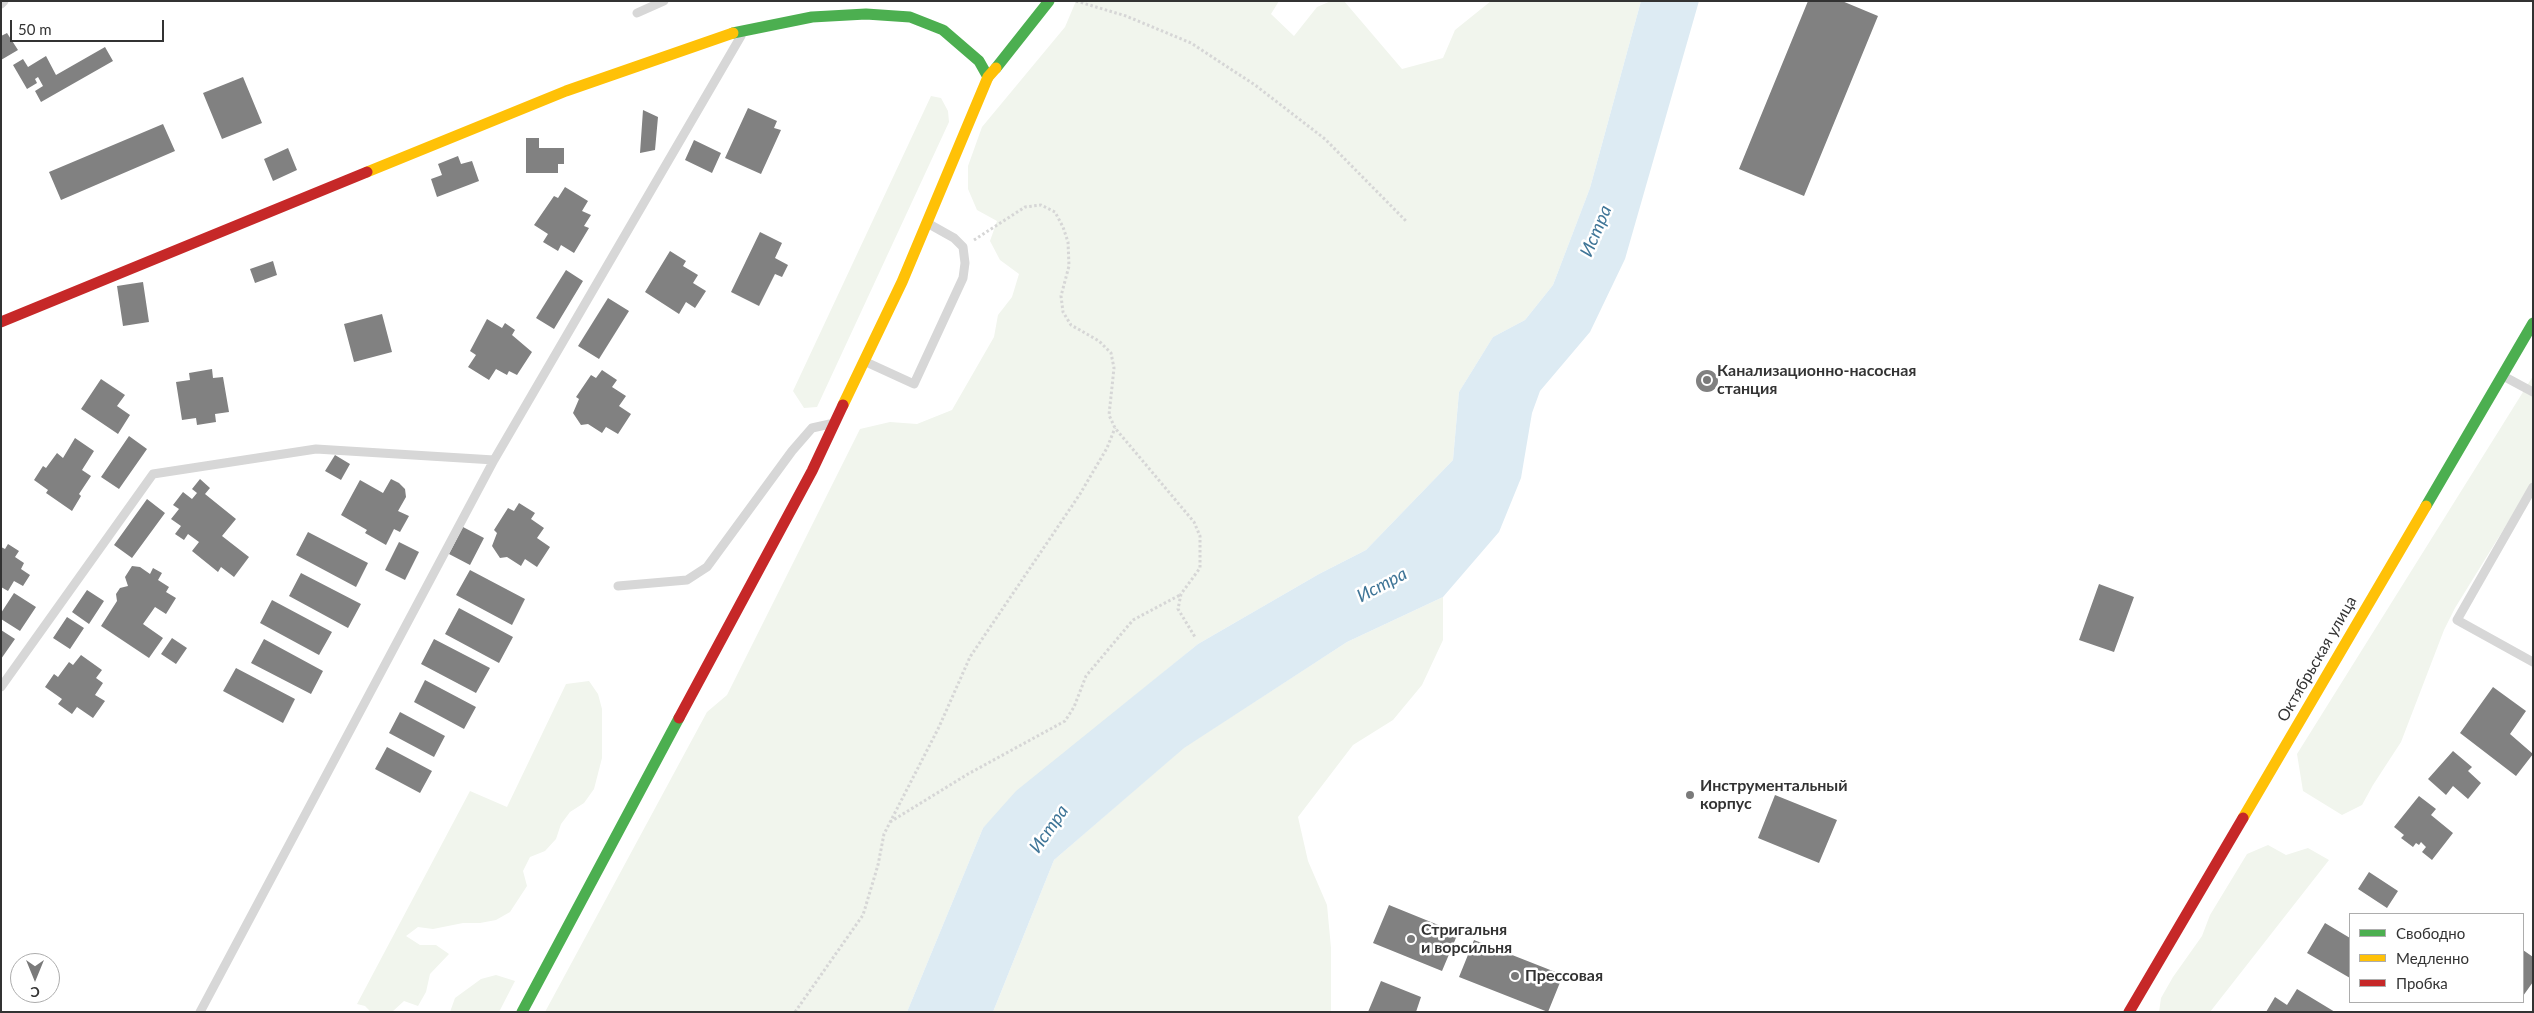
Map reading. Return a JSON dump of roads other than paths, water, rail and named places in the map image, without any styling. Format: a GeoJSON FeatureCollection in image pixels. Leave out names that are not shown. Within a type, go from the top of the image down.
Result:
{"type":"FeatureCollection","features":[{"type":"Feature","properties":{"kind":"street"},"geometry":{"type":"LineString","coordinates":[[522,1012],[812,471],[902,282],[988,77],[1048,1]]}},
{"type":"Feature","properties":{"kind":"street"},"geometry":{"type":"LineString","coordinates":[[1,322],[566,91],[744,29],[812,17],[866,14],[910,17],[943,30],[979,61],[988,77]]}},
{"type":"Feature","properties":{"kind":"street","name":"Октябрьская улица"},"geometry":{"type":"LineString","coordinates":[[2129,1012],[2533,323]]}},
{"type":"Feature","properties":{"kind":"lane"},"geometry":{"type":"LineString","coordinates":[[637,12],[664,1]]}},
{"type":"Feature","properties":{"kind":"lane"},"geometry":{"type":"LineString","coordinates":[[200,1012],[494,460],[744,29]]}},
{"type":"Feature","properties":{"kind":"lane"},"geometry":{"type":"LineString","coordinates":[[864,361],[914,384],[963,278],[965,264],[963,247],[954,238],[927,222]]}},
{"type":"Feature","properties":{"kind":"lane"},"geometry":{"type":"LineString","coordinates":[[2502,375],[2533,392]]}},
{"type":"Feature","properties":{"kind":"lane"},"geometry":{"type":"LineString","coordinates":[[618,586],[687,580],[707,567],[792,451],[812,428],[835,423]]}},
{"type":"Feature","properties":{"kind":"lane"},"geometry":{"type":"LineString","coordinates":[[1,687],[152,474],[316,449],[494,460]]}},
{"type":"Feature","properties":{"kind":"lane"},"geometry":{"type":"LineString","coordinates":[[2533,487],[2457,620],[2533,662]]}},
{"type":"Feature","properties":{"kind":"water","name":"Истра"},"geometry":{"type":"Polygon","coordinates":[[[1641,1],[1699,1],[1625,259],[1590,332],[1540,391],[1532,413],[1521,478],[1499,532],[1443,597],[1347,642],[1184,748],[1054,860],[993,1012],[907,1012],[983,828],[1016,791],[1198,644],[1319,574],[1366,550],[1453,460],[1459,392],[1493,337],[1525,320],[1553,285],[1590,188],[1641,1]]]}},
{"type":"Feature","properties":{"kind":"place","name":"Канализационно-насосная станция"},"geometry":{"type":"Point","coordinates":[1707,380]}},
{"type":"Feature","properties":{"kind":"place","name":"Инструментальный корпус"},"geometry":{"type":"Point","coordinates":[1690,795]}},
{"type":"Feature","properties":{"kind":"place","name":"Стригальня и ворсильня"},"geometry":{"type":"Point","coordinates":[1411,939]}},
{"type":"Feature","properties":{"kind":"place","name":"Прессовая"},"geometry":{"type":"Point","coordinates":[1515,976]}}]}
